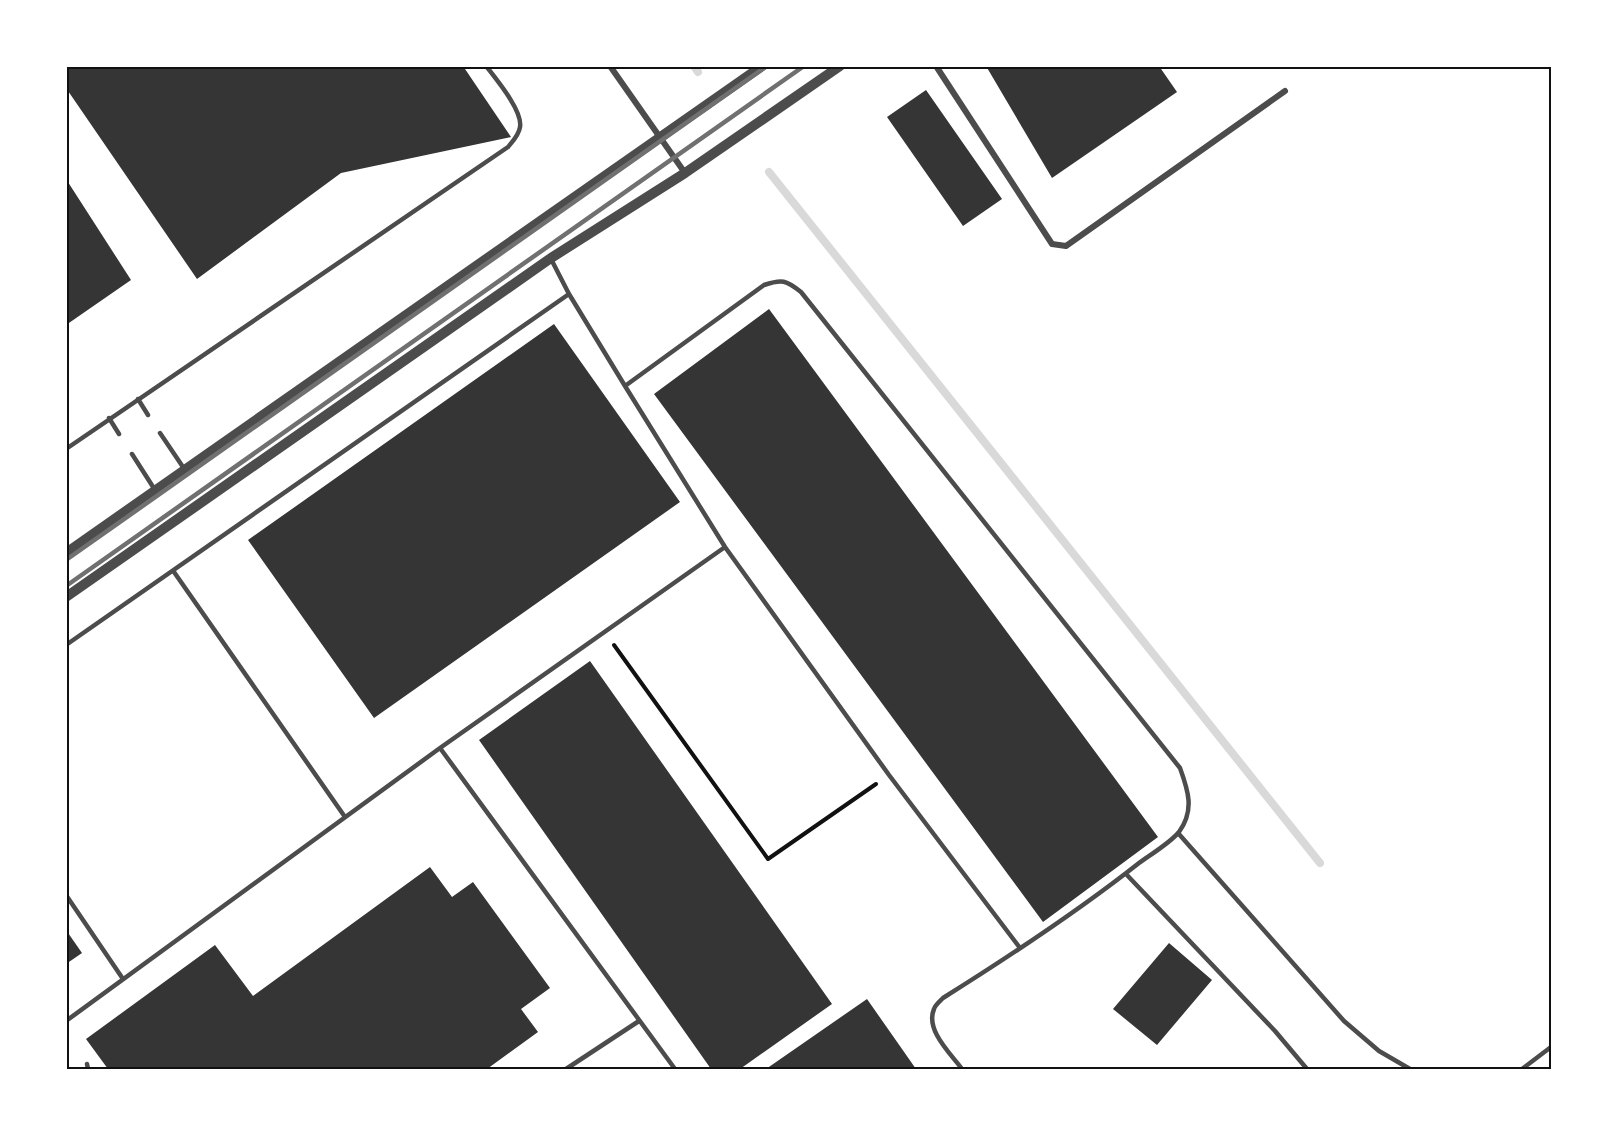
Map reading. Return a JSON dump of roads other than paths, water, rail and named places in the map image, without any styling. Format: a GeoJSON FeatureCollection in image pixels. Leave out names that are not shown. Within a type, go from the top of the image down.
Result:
{"type":"FeatureCollection","features":[{"type":"Feature","properties":{"kind":"street"},"geometry":{"type":"LineString","coordinates":[[610,66],[686,173]]}},
{"type":"Feature","properties":{"kind":"street"},"geometry":{"type":"LineString","coordinates":[[66,553],[762,66]]}},
{"type":"Feature","properties":{"kind":"street"},"geometry":{"type":"LineString","coordinates":[[66,597],[551,258],[686,173],[840,66]]}},
{"type":"Feature","properties":{"kind":"street"},"geometry":{"type":"LineString","coordinates":[[936,66],[1052,244],[1065,246],[1285,91]]}},
{"type":"Feature","properties":{"kind":"lane"},"geometry":{"type":"LineString","coordinates":[[66,449],[508,147],[517,136],[521,125],[517,112],[486,66]]}},
{"type":"Feature","properties":{"kind":"lane"},"geometry":{"type":"LineString","coordinates":[[551,258],[569,294],[725,547],[889,775],[1020,948]]}},
{"type":"Feature","properties":{"kind":"lane"},"geometry":{"type":"LineString","coordinates":[[625,386],[764,285],[778,281],[789,282],[801,292],[1180,768],[1189,792],[1188,813],[1178,833],[1126,874],[1020,948],[943,998],[934,1008],[932,1020],[935,1033],[962,1069]]}},
{"type":"Feature","properties":{"kind":"lane"},"geometry":{"type":"LineString","coordinates":[[66,645],[174,572],[569,294]]}},
{"type":"Feature","properties":{"kind":"lane"},"geometry":{"type":"LineString","coordinates":[[138,399],[148,415]]}},
{"type":"Feature","properties":{"kind":"lane"},"geometry":{"type":"LineString","coordinates":[[109,418],[119,434]]}},
{"type":"Feature","properties":{"kind":"lane"},"geometry":{"type":"LineString","coordinates":[[160,433],[184,470]]}},
{"type":"Feature","properties":{"kind":"lane"},"geometry":{"type":"LineString","coordinates":[[132,454],[155,490]]}},
{"type":"Feature","properties":{"kind":"lane"},"geometry":{"type":"LineString","coordinates":[[66,1021],[440,748],[725,547]]}},
{"type":"Feature","properties":{"kind":"lane"},"geometry":{"type":"LineString","coordinates":[[174,572],[345,817]]}},
{"type":"Feature","properties":{"kind":"lane"},"geometry":{"type":"LineString","coordinates":[[440,748],[675,1069]]}},
{"type":"Feature","properties":{"kind":"lane"},"geometry":{"type":"LineString","coordinates":[[1178,833],[1344,1021],[1379,1051],[1410,1069]]}},
{"type":"Feature","properties":{"kind":"lane"},"geometry":{"type":"LineString","coordinates":[[1126,874],[1275,1031],[1307,1069]]}},
{"type":"Feature","properties":{"kind":"lane"},"geometry":{"type":"LineString","coordinates":[[66,895],[123,979]]}},
{"type":"Feature","properties":{"kind":"lane"},"geometry":{"type":"LineString","coordinates":[[566,1069],[639,1021]]}},
{"type":"Feature","properties":{"kind":"lane"},"geometry":{"type":"LineString","coordinates":[[1522,1069],[1551,1047]]}},
{"type":"Feature","properties":{"kind":"waterway"},"geometry":{"type":"LineString","coordinates":[[694,66],[698,72]]}},
{"type":"Feature","properties":{"kind":"waterway"},"geometry":{"type":"LineString","coordinates":[[769,172],[1320,863]]}},
{"type":"Feature","properties":{"kind":"railway"},"geometry":{"type":"LineString","coordinates":[[66,560],[767,66]]}},
{"type":"Feature","properties":{"kind":"railway"},"geometry":{"type":"LineString","coordinates":[[66,586],[804,66]]}}]}
